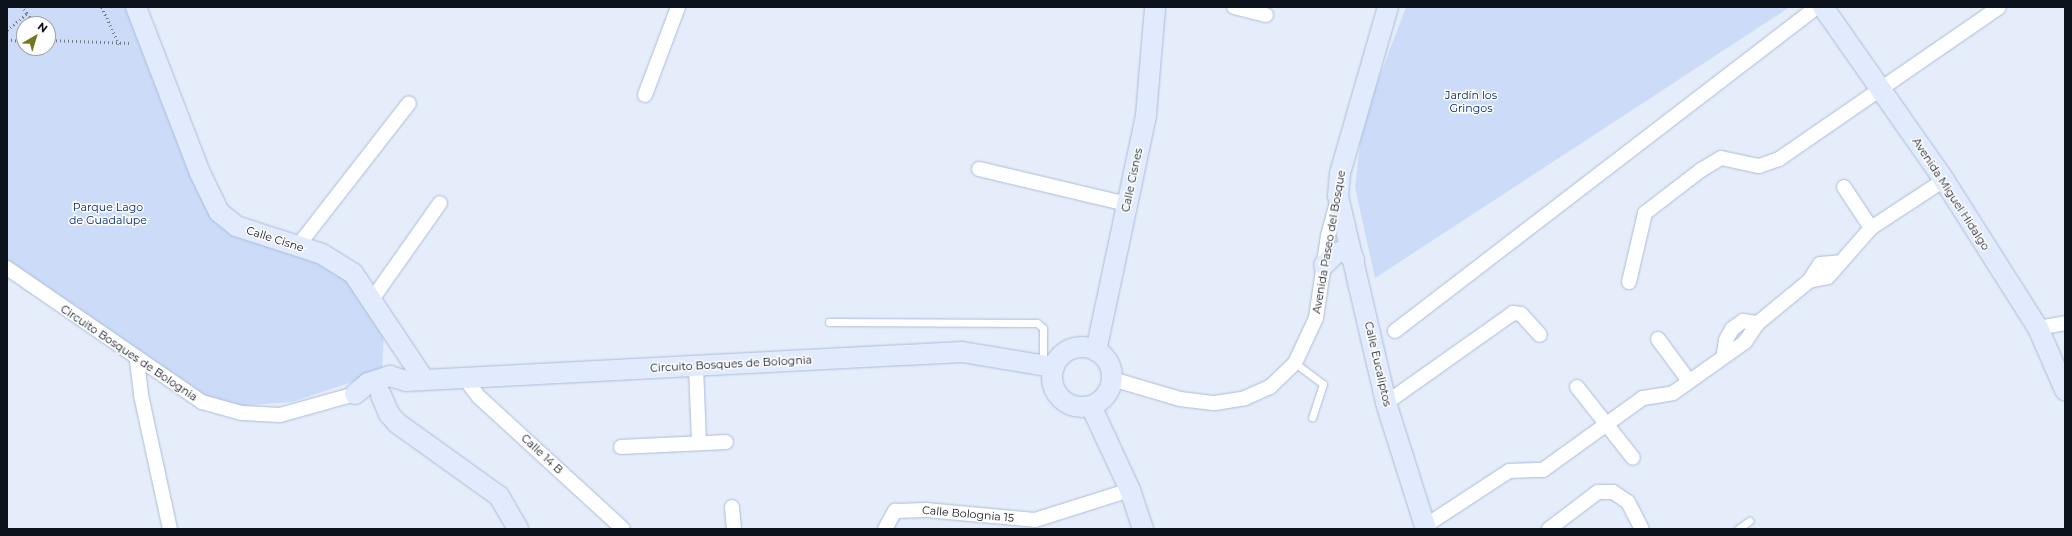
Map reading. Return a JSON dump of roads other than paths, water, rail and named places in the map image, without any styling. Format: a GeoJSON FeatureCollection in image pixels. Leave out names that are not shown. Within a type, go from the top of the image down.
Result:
{"type":"FeatureCollection","features":[{"type":"Feature","properties":{"kind":"main road","name":"Calle Cisne"},"geometry":{"type":"LineString","coordinates":[[136,7],[219,212],[236,226],[338,261],[353,273],[372,298],[415,379]]}},
{"type":"Feature","properties":{"kind":"main road","name":"Calle Cisnes"},"geometry":{"type":"LineString","coordinates":[[1096,351],[1146,115],[1155,7]]}},
{"type":"Feature","properties":{"kind":"main road","name":"Avenida Paseo del Bosque"},"geometry":{"type":"LineString","coordinates":[[1338,196],[1340,173],[1362,88],[1357,64],[1376,7]]}},
{"type":"Feature","properties":{"kind":"main road"},"geometry":{"type":"LineString","coordinates":[[1362,88],[1388,7]]}},
{"type":"Feature","properties":{"kind":"main road","name":"Avenida Paseo del Bosque"},"geometry":{"type":"LineString","coordinates":[[1362,88],[1380,69],[1400,7]]}},
{"type":"Feature","properties":{"kind":"main road","name":"Avenida Miguel Hidalgo"},"geometry":{"type":"LineString","coordinates":[[1823,7],[1944,180],[2038,328],[2065,390]]}},
{"type":"Feature","properties":{"kind":"main road","name":"Calle Eucaliptos"},"geometry":{"type":"LineString","coordinates":[[1338,196],[1354,258],[1386,403],[1426,527]]}},
{"type":"Feature","properties":{"kind":"main road"},"geometry":{"type":"LineString","coordinates":[[1324,265],[1336,253],[1344,251],[1354,258]]}},
{"type":"Feature","properties":{"kind":"main road"},"geometry":{"type":"LineString","coordinates":[[1072,349],[1096,351],[1108,363],[1112,379],[1106,396],[1091,406],[1081,407],[1062,400],[1052,383],[1049,366],[1072,349]]}},
{"type":"Feature","properties":{"kind":"main road","name":"Circuito Bosques de Bolognia"},"geometry":{"type":"LineString","coordinates":[[355,394],[368,383],[390,376],[415,379],[696,367],[962,352],[1049,366]]}},
{"type":"Feature","properties":{"kind":"main road","name":"Circuito Bosques de Bolognia"},"geometry":{"type":"LineString","coordinates":[[355,394],[381,396],[415,379]]}},
{"type":"Feature","properties":{"kind":"main road"},"geometry":{"type":"LineString","coordinates":[[381,396],[389,414],[398,423],[499,496],[518,529]]}},
{"type":"Feature","properties":{"kind":"main road"},"geometry":{"type":"LineString","coordinates":[[1091,406],[1130,490],[1143,529]]}},
{"type":"Feature","properties":{"kind":"street"},"geometry":{"type":"LineString","coordinates":[[645,95],[678,7]]}},
{"type":"Feature","properties":{"kind":"street"},"geometry":{"type":"LineString","coordinates":[[1234,7],[1266,15]]}},
{"type":"Feature","properties":{"kind":"street"},"geometry":{"type":"LineString","coordinates":[[1396,331],[1817,7]]}},
{"type":"Feature","properties":{"kind":"street"},"geometry":{"type":"LineString","coordinates":[[1629,282],[1645,214],[1701,170],[1721,158],[1759,166],[1778,159],[1999,7]]}},
{"type":"Feature","properties":{"kind":"street"},"geometry":{"type":"LineString","coordinates":[[297,247],[409,103]]}},
{"type":"Feature","properties":{"kind":"street"},"geometry":{"type":"LineString","coordinates":[[979,169],[1127,204]]}},
{"type":"Feature","properties":{"kind":"street"},"geometry":{"type":"LineString","coordinates":[[1426,527],[1509,471],[1543,470],[1643,398],[1672,393],[1724,353],[1745,342],[1758,323],[1809,282],[1828,277],[1870,228],[1944,180]]}},
{"type":"Feature","properties":{"kind":"street"},"geometry":{"type":"LineString","coordinates":[[1844,187],[1870,228]]}},
{"type":"Feature","properties":{"kind":"street","name":"Avenida Paseo del Bosque"},"geometry":{"type":"LineString","coordinates":[[1112,379],[1180,399],[1215,403],[1245,398],[1270,387],[1295,363],[1316,318],[1324,265],[1338,196]]}},
{"type":"Feature","properties":{"kind":"street"},"geometry":{"type":"LineString","coordinates":[[372,298],[440,203]]}},
{"type":"Feature","properties":{"kind":"street","name":"Circuito Bosques de Bolognia"},"geometry":{"type":"LineString","coordinates":[[7,268],[138,361],[202,402],[242,413],[280,415],[355,394]]}},
{"type":"Feature","properties":{"kind":"street"},"geometry":{"type":"LineString","coordinates":[[1386,403],[1513,313],[1521,314],[1540,336]]}},
{"type":"Feature","properties":{"kind":"street"},"geometry":{"type":"LineString","coordinates":[[2038,328],[2065,323]]}},
{"type":"Feature","properties":{"kind":"street"},"geometry":{"type":"LineString","coordinates":[[1658,339],[1689,381]]}},
{"type":"Feature","properties":{"kind":"street"},"geometry":{"type":"LineString","coordinates":[[138,361],[141,395],[170,529]]}},
{"type":"Feature","properties":{"kind":"street"},"geometry":{"type":"LineString","coordinates":[[696,367],[699,443]]}},
{"type":"Feature","properties":{"kind":"street","name":"Calle 14 B"},"geometry":{"type":"LineString","coordinates":[[463,376],[479,397],[623,529]]}},
{"type":"Feature","properties":{"kind":"street"},"geometry":{"type":"LineString","coordinates":[[1577,387],[1633,458]]}},
{"type":"Feature","properties":{"kind":"street"},"geometry":{"type":"LineString","coordinates":[[621,447],[726,442]]}},
{"type":"Feature","properties":{"kind":"street","name":"Calle Bolognia 15"},"geometry":{"type":"LineString","coordinates":[[885,529],[895,511],[926,510],[1035,520],[1130,490]]}},
{"type":"Feature","properties":{"kind":"street"},"geometry":{"type":"LineString","coordinates":[[1549,529],[1598,492],[1613,492],[1628,502],[1642,529]]}},
{"type":"Feature","properties":{"kind":"street"},"geometry":{"type":"LineString","coordinates":[[732,507],[734,529]]}},
{"type":"Feature","properties":{"kind":"lane"},"geometry":{"type":"LineString","coordinates":[[829,322],[1037,323],[1043,328],[1049,366]]}},
{"type":"Feature","properties":{"kind":"lane"},"geometry":{"type":"LineString","coordinates":[[1295,363],[1323,384],[1312,417]]}},
{"type":"Feature","properties":{"kind":"lane"},"geometry":{"type":"LineString","coordinates":[[1738,529],[1749,521]]}},
{"type":"Feature","properties":{"kind":"park label","name":"Jardín los Gringos"},"geometry":{"type":"Point","coordinates":[1471,102]}},
{"type":"Feature","properties":{"kind":"park label","name":"Parque Lago de Guadalupe"},"geometry":{"type":"Point","coordinates":[108,214]}}]}
